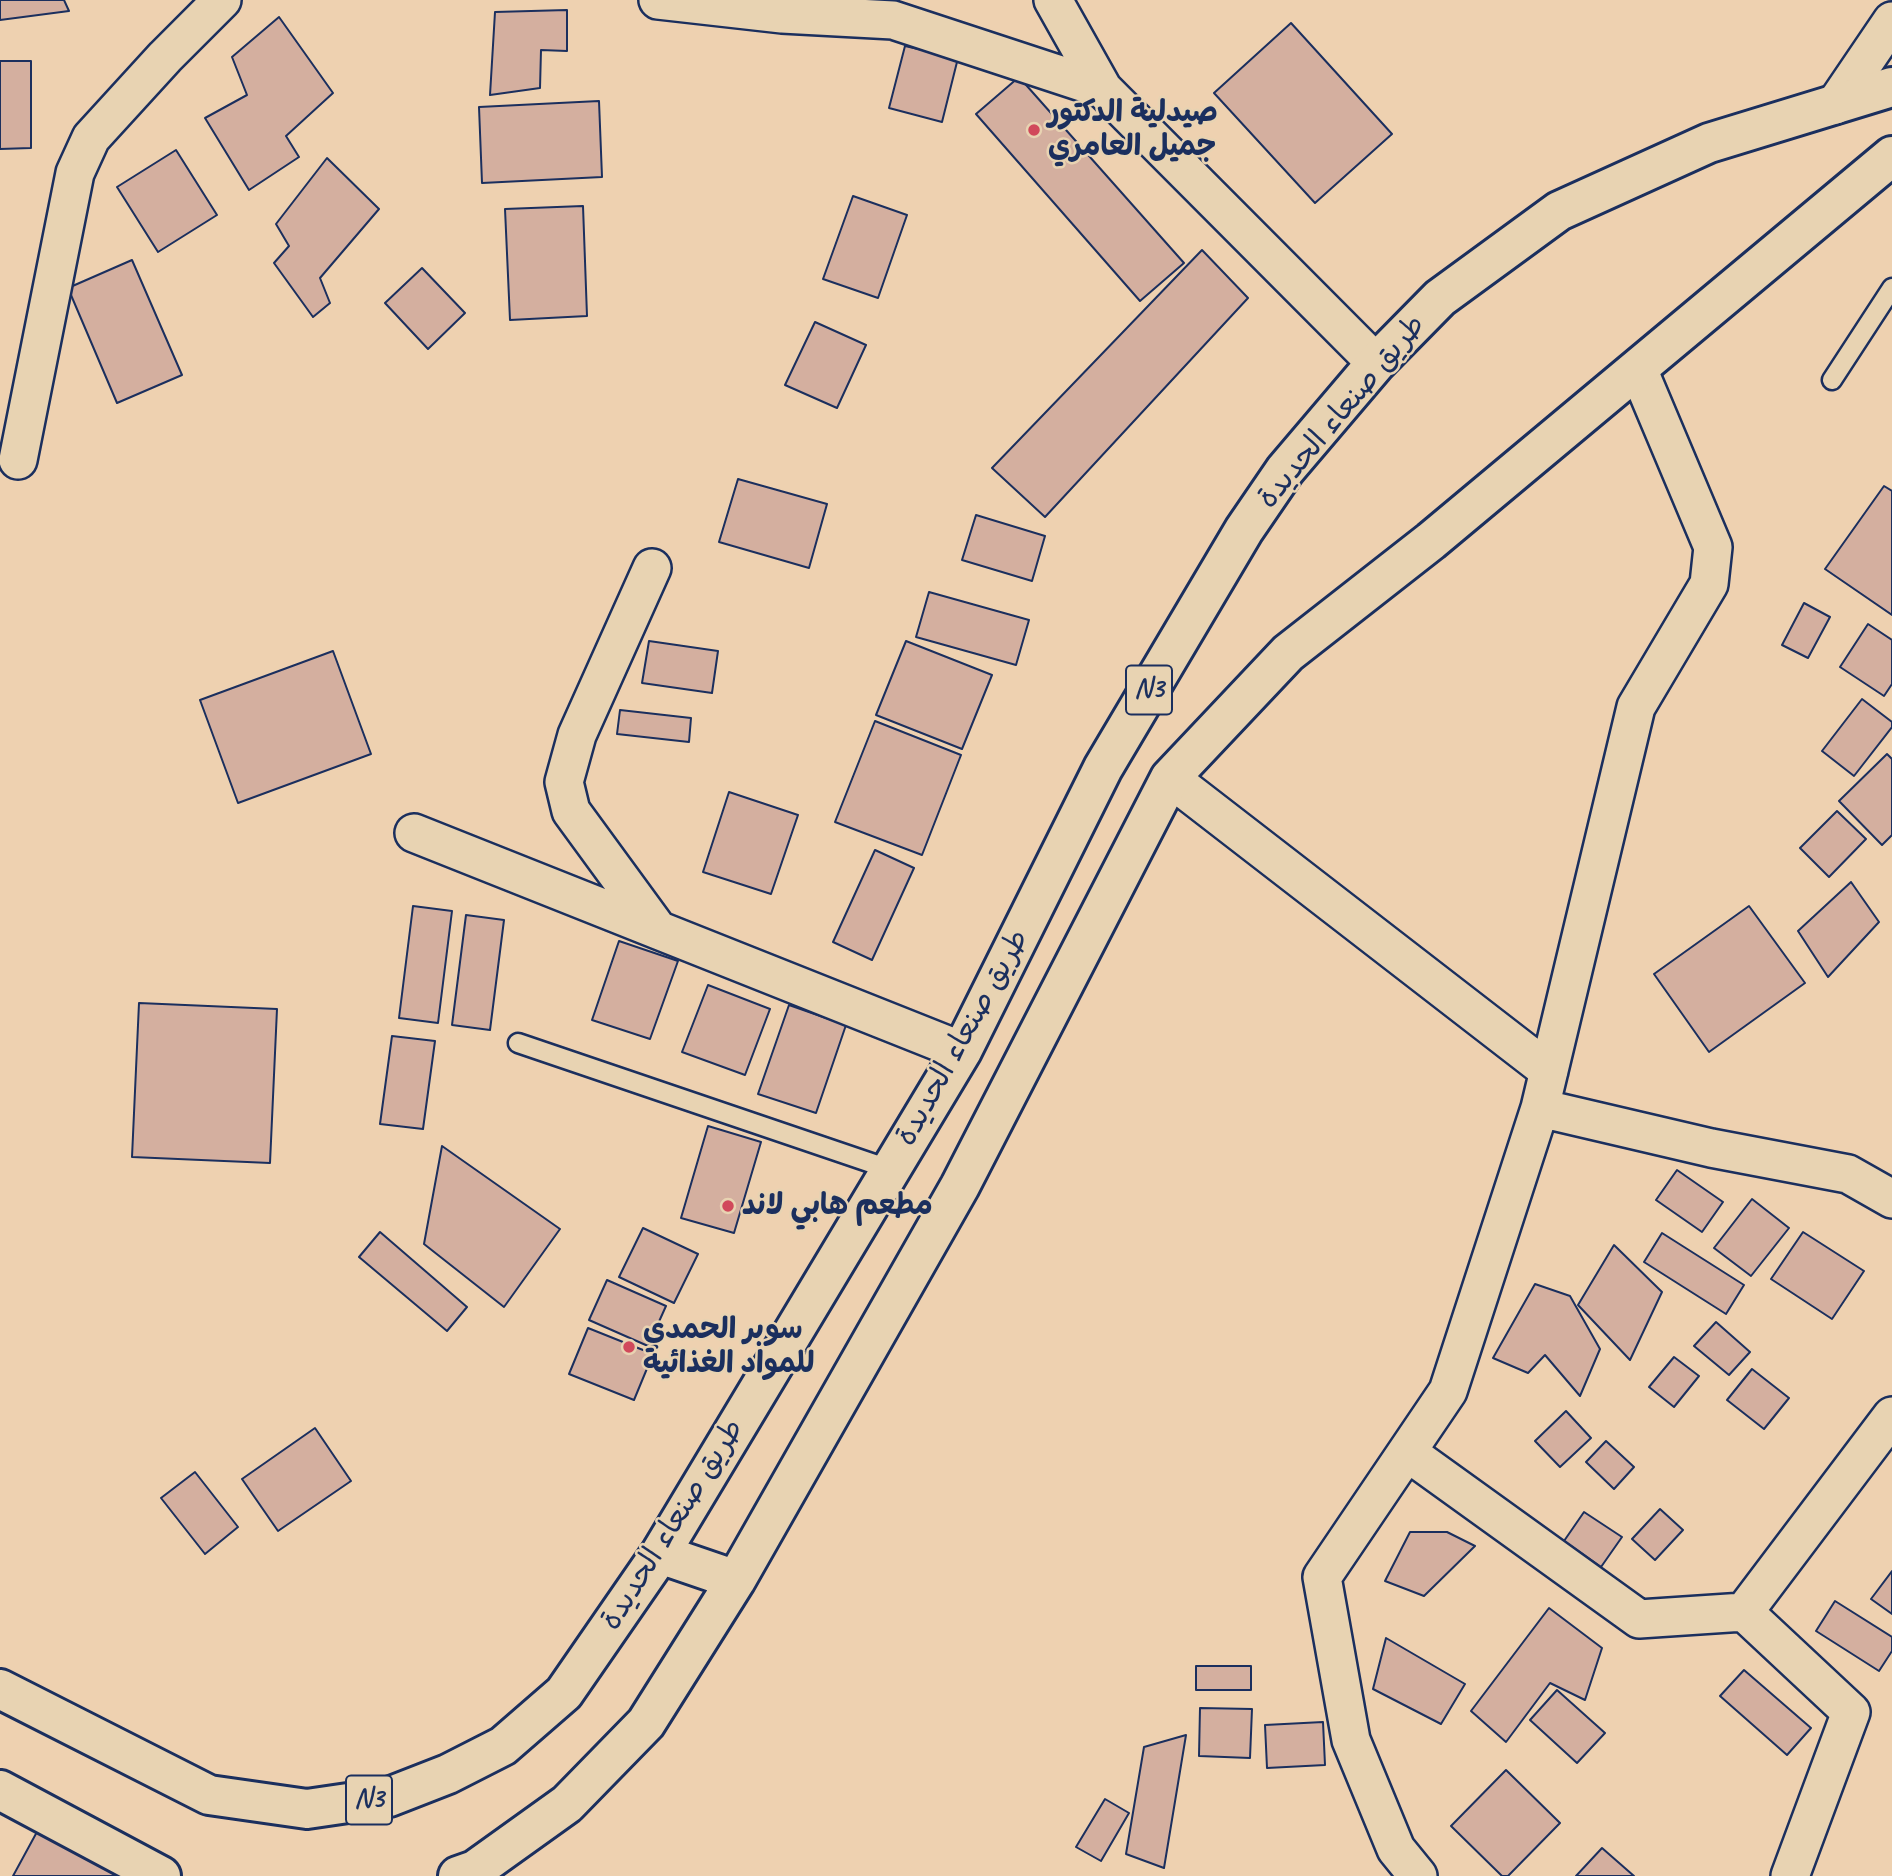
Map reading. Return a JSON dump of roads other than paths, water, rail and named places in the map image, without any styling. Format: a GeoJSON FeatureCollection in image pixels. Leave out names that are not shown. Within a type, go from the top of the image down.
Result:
{"type":"FeatureCollection","features":[{"type":"Feature","properties":{"kind":"main road","name":"طريق صنعاء الحديدة"},"geometry":{"type":"LineString","coordinates":[[0,1689],[209,1795],[307,1809],[390,1797],[448,1774],[503,1746],[564,1693],[660,1554],[962,1051],[1103,768],[1244,530],[1285,470],[1376,363],[1440,298],[1559,211],[1709,143],[1892,87]]}},
{"type":"Feature","properties":{"kind":"main road","name":"طريق صنعاء الحديدة"},"geometry":{"type":"LineString","coordinates":[[458,1876],[475,1870],[567,1804],[646,1723],[736,1580],[960,1186],[1170,778],[1288,653],[1431,541],[1892,156]]}},
{"type":"Feature","properties":{"kind":"main road"},"geometry":{"type":"LineString","coordinates":[[660,1554],[736,1580]]}},
{"type":"Feature","properties":{"kind":"main road"},"geometry":{"type":"LineString","coordinates":[[0,1790],[161,1876]]}},
{"type":"Feature","properties":{"kind":"street"},"geometry":{"type":"LineString","coordinates":[[18,460],[75,173],[91,138],[222,0]]}},
{"type":"Feature","properties":{"kind":"street"},"geometry":{"type":"LineString","coordinates":[[658,0],[782,14],[893,20],[1103,89]]}},
{"type":"Feature","properties":{"kind":"street"},"geometry":{"type":"LineString","coordinates":[[1053,0],[1103,89],[1376,363]]}},
{"type":"Feature","properties":{"kind":"street"},"geometry":{"type":"LineString","coordinates":[[1835,105],[1892,21]]}},
{"type":"Feature","properties":{"kind":"street"},"geometry":{"type":"LineString","coordinates":[[1418,1876],[1396,1849],[1351,1740],[1322,1577],[1448,1391],[1540,1108],[1636,707],[1709,584],[1713,547],[1638,369]]}},
{"type":"Feature","properties":{"kind":"street"},"geometry":{"type":"LineString","coordinates":[[652,568],[577,735],[565,782],[571,811],[658,930]]}},
{"type":"Feature","properties":{"kind":"street"},"geometry":{"type":"LineString","coordinates":[[1170,778],[1549,1071]]}},
{"type":"Feature","properties":{"kind":"street"},"geometry":{"type":"LineString","coordinates":[[414,833],[962,1051]]}},
{"type":"Feature","properties":{"kind":"street"},"geometry":{"type":"LineString","coordinates":[[1540,1108],[1711,1147],[1849,1174],[1892,1199]]}},
{"type":"Feature","properties":{"kind":"street"},"geometry":{"type":"LineString","coordinates":[[1744,1612],[1892,1416]]}},
{"type":"Feature","properties":{"kind":"street"},"geometry":{"type":"LineString","coordinates":[[1407,1452],[1639,1619],[1744,1612],[1851,1712],[1790,1876]]}},
{"type":"Feature","properties":{"kind":"lane"},"geometry":{"type":"LineString","coordinates":[[1832,380],[1892,288]]}},
{"type":"Feature","properties":{"kind":"lane"},"geometry":{"type":"LineString","coordinates":[[518,1043],[889,1169]]}},
{"type":"Feature","properties":{"kind":"place","name":"صيدلية الدكتور جميل العامري"},"geometry":{"type":"Point","coordinates":[1034,130]}},
{"type":"Feature","properties":{"kind":"place","name":"مطعم هابي لاند"},"geometry":{"type":"Point","coordinates":[728,1206]}},
{"type":"Feature","properties":{"kind":"place","name":"سوبر الحمدي للمواد الغذائية"},"geometry":{"type":"Point","coordinates":[629,1347]}}]}
